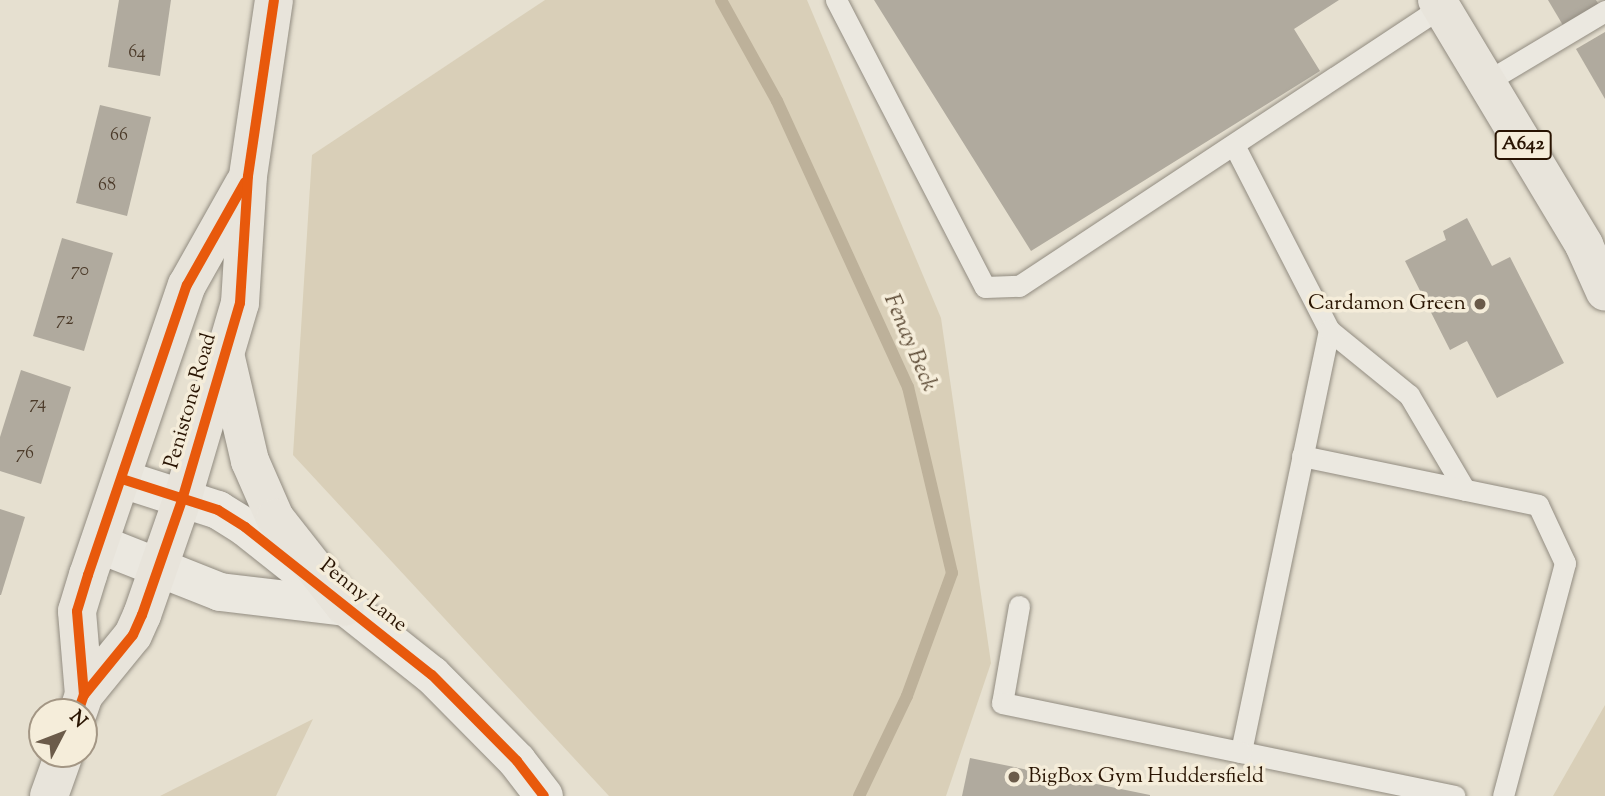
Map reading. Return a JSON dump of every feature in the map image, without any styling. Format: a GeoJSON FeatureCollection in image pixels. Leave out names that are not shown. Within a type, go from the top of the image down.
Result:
{"type":"FeatureCollection","features":[{"type":"Feature","properties":{"kind":"highway","name":"Penistone Road"},"geometry":{"type":"LineString","coordinates":[[85,698],[133,635],[182,499],[240,303],[248,176],[274,0]]}},
{"type":"Feature","properties":{"kind":"highway","name":"A642"},"geometry":{"type":"LineString","coordinates":[[1439,4],[1584,245],[1605,292]]}},
{"type":"Feature","properties":{"kind":"highway","name":"Penistone Road"},"geometry":{"type":"LineString","coordinates":[[81,698],[77,611],[187,285],[248,176]]}},
{"type":"Feature","properties":{"kind":"highway"},"geometry":{"type":"LineString","coordinates":[[225,356],[250,461],[275,518],[345,607]]}},
{"type":"Feature","properties":{"kind":"highway"},"geometry":{"type":"LineString","coordinates":[[49,796],[59,768]]}},
{"type":"Feature","properties":{"kind":"street","name":"Penny Lane"},"geometry":{"type":"LineString","coordinates":[[122,479],[218,510],[245,527],[432,674],[517,761],[544,796]]}},
{"type":"Feature","properties":{"kind":"street","name":"Penny Lane"},"geometry":{"type":"LineString","coordinates":[[99,544],[245,598],[345,607]]}},
{"type":"Feature","properties":{"kind":"lane"},"geometry":{"type":"LineString","coordinates":[[836,0],[985,287],[1018,286],[1235,147],[1439,4]]}},
{"type":"Feature","properties":{"kind":"lane"},"geometry":{"type":"LineString","coordinates":[[1486,82],[1605,10]]}},
{"type":"Feature","properties":{"kind":"lane"},"geometry":{"type":"LineString","coordinates":[[1235,147],[1329,330],[1409,395],[1465,490]]}},
{"type":"Feature","properties":{"kind":"lane"},"geometry":{"type":"LineString","coordinates":[[1241,751],[1329,330]]}},
{"type":"Feature","properties":{"kind":"lane"},"geometry":{"type":"LineString","coordinates":[[1302,456],[1538,505],[1565,563],[1503,796]]}},
{"type":"Feature","properties":{"kind":"lane"},"geometry":{"type":"LineString","coordinates":[[1019,606],[1002,703],[1455,796]]}},
{"type":"Feature","properties":{"kind":"shaded area"},"geometry":{"type":"Polygon","coordinates":[[[545,0],[807,0],[941,318],[991,663],[946,796],[609,796],[293,455],[312,155],[545,0]]]}},
{"type":"Feature","properties":{"kind":"shaded area"},"geometry":{"type":"Polygon","coordinates":[[[1605,705],[1605,796],[1553,796],[1605,705]]]}},
{"type":"Feature","properties":{"kind":"shaded area"},"geometry":{"type":"Polygon","coordinates":[[[313,719],[276,796],[160,796],[313,719]]]}},
{"type":"Feature","properties":{"kind":"building"},"geometry":{"type":"Polygon","coordinates":[[[119,0],[171,0],[160,76],[108,67],[119,0]]]}},
{"type":"Feature","properties":{"kind":"building"},"geometry":{"type":"Polygon","coordinates":[[[874,0],[1339,0],[1294,29],[1320,71],[1031,251],[874,0]]]}},
{"type":"Feature","properties":{"kind":"building"},"geometry":{"type":"Polygon","coordinates":[[[1548,0],[1596,0],[1599,5],[1564,27],[1548,0]]]}},
{"type":"Feature","properties":{"kind":"building"},"geometry":{"type":"Polygon","coordinates":[[[1605,32],[1605,99],[1576,49],[1605,32]]]}},
{"type":"Feature","properties":{"kind":"building"},"geometry":{"type":"Polygon","coordinates":[[[100,105],[151,117],[127,216],[76,203],[100,105]]]}},
{"type":"Feature","properties":{"kind":"building","name":"Cardamon Green"},"geometry":{"type":"Polygon","coordinates":[[[1467,218],[1492,266],[1510,257],[1564,363],[1497,398],[1467,341],[1450,350],[1405,261],[1446,240],[1443,231],[1467,218]]]}},
{"type":"Feature","properties":{"kind":"building"},"geometry":{"type":"Polygon","coordinates":[[[62,238],[113,253],[84,351],[33,336],[62,238]]]}},
{"type":"Feature","properties":{"kind":"building"},"geometry":{"type":"Polygon","coordinates":[[[21,370],[71,387],[41,484],[0,471],[0,437],[21,370]]]}},
{"type":"Feature","properties":{"kind":"building"},"geometry":{"type":"Polygon","coordinates":[[[0,509],[25,517],[1,595],[0,595],[0,509]]]}},
{"type":"Feature","properties":{"kind":"building","name":"BigBox Gym Huddersfield"},"geometry":{"type":"Polygon","coordinates":[[[970,758],[1150,795],[1150,796],[962,796],[970,758]]]}},
{"type":"Feature","properties":{"kind":"waterway","name":"Fenay Beck"},"geometry":{"type":"LineString","coordinates":[[721,0],[777,101],[908,387],[952,573],[907,696],[859,796]]}},
{"type":"Feature","properties":{"kind":"cycle path"},"geometry":{"type":"LineString","coordinates":[[83,698],[133,635],[142,615],[182,500],[240,303],[248,176],[274,0]]}},
{"type":"Feature","properties":{"kind":"cycle path"},"geometry":{"type":"LineString","coordinates":[[84,695],[77,611],[88,575],[187,285],[245,182]]}},
{"type":"Feature","properties":{"kind":"cycle path"},"geometry":{"type":"LineString","coordinates":[[122,479],[218,510],[245,527],[432,675],[517,761],[544,796]]}},
{"type":"Feature","properties":{"kind":"place","name":"Cardamon Green"},"geometry":{"type":"Point","coordinates":[1480,304]}},
{"type":"Feature","properties":{"kind":"place","name":"BigBox Gym Huddersfield"},"geometry":{"type":"Point","coordinates":[1014,777]}}]}
